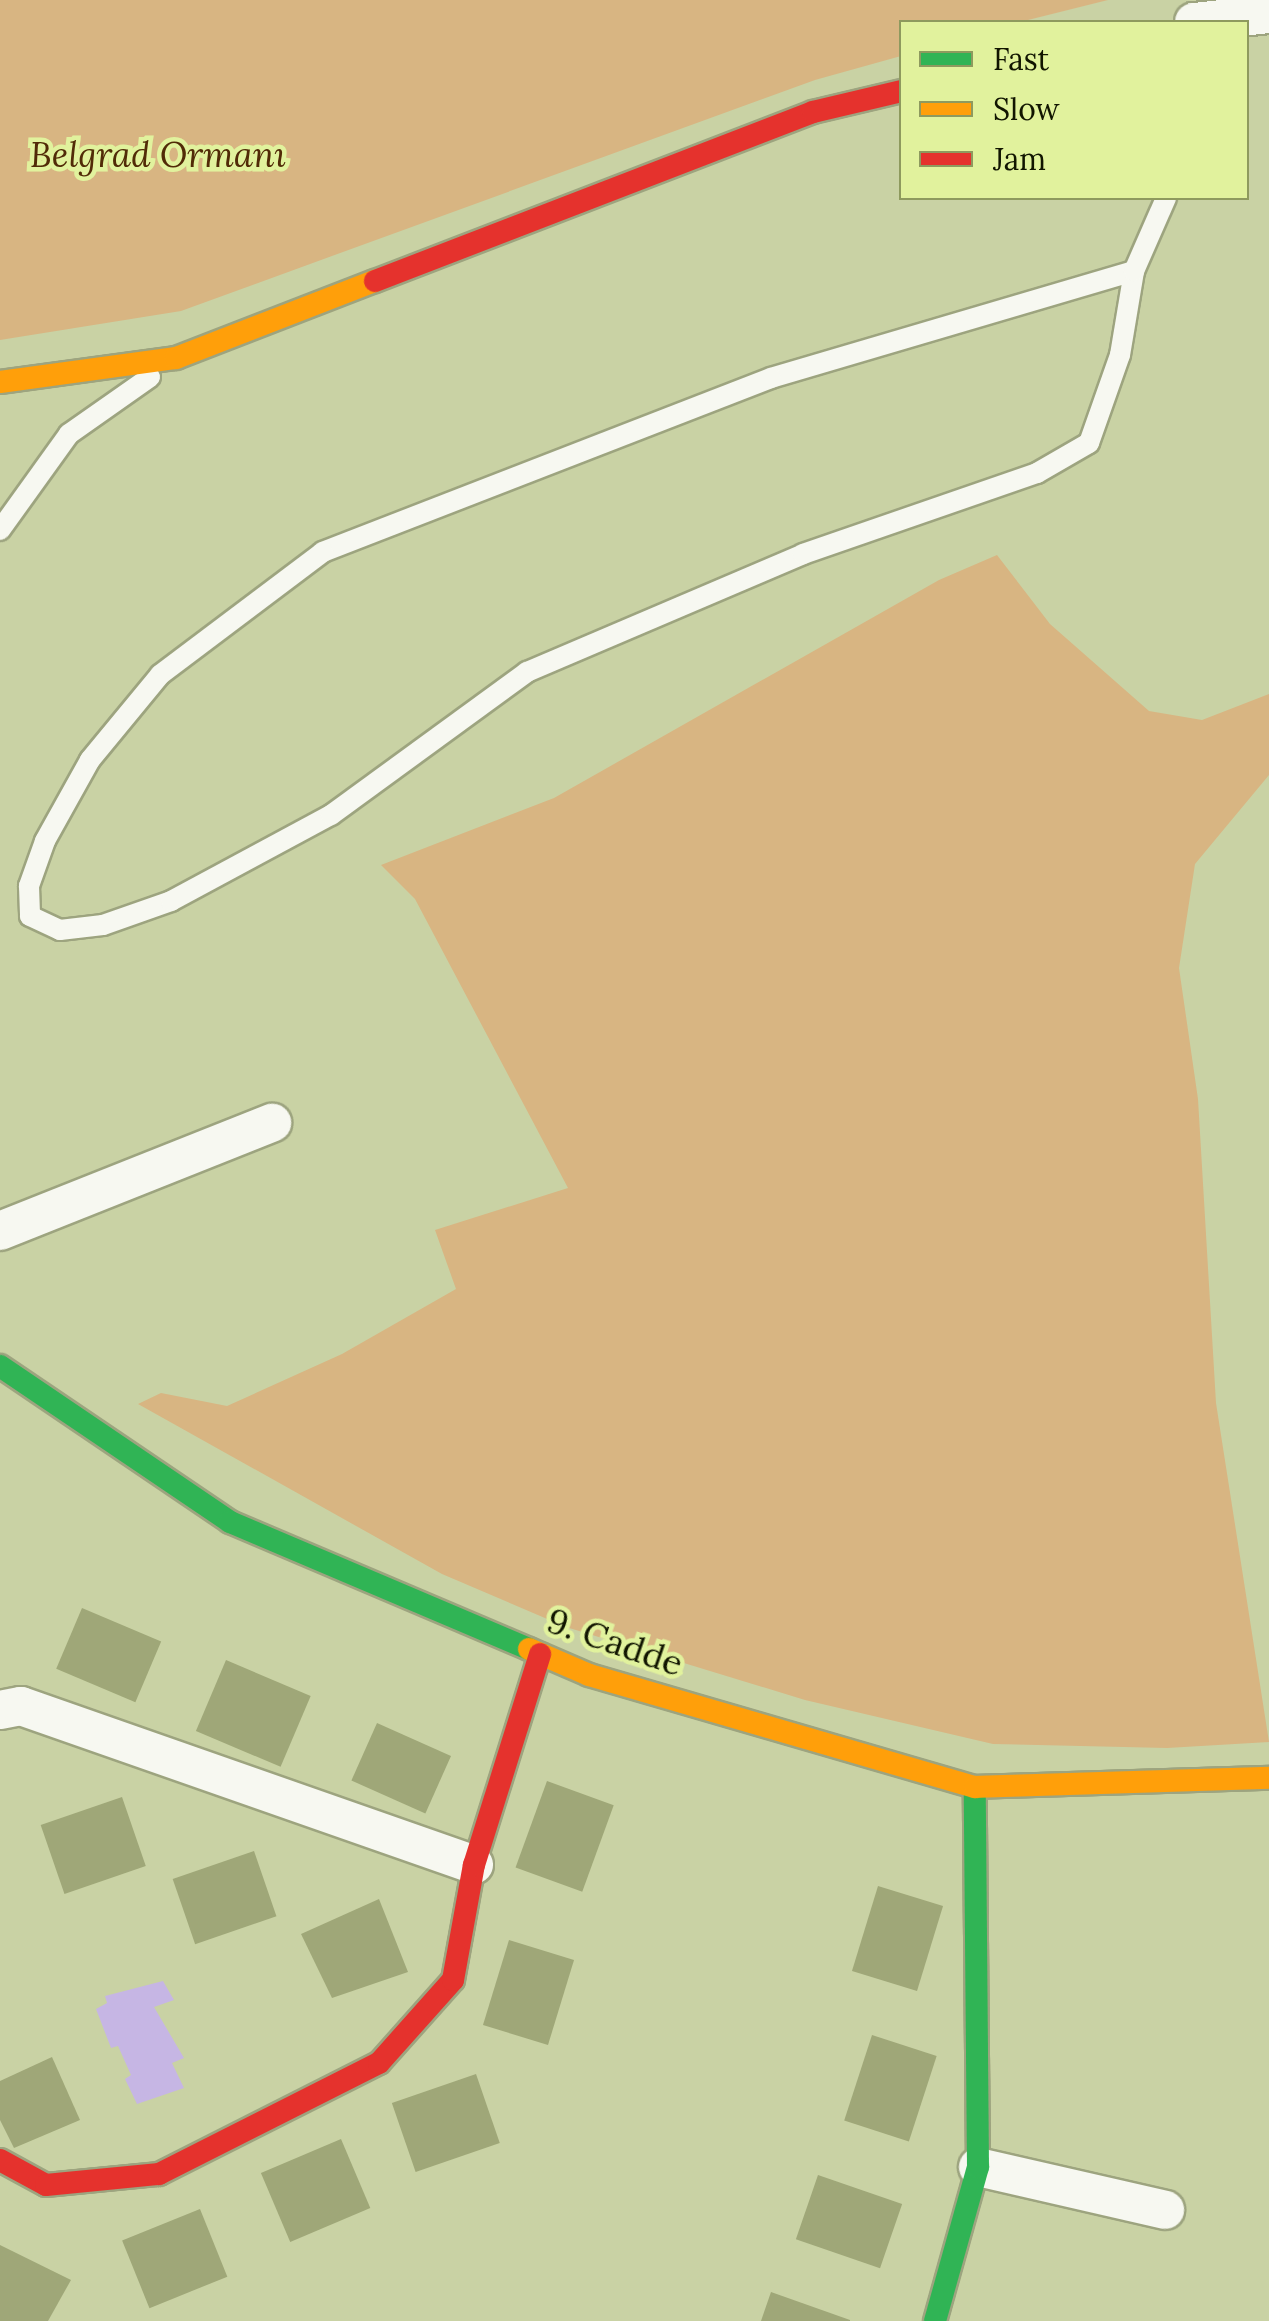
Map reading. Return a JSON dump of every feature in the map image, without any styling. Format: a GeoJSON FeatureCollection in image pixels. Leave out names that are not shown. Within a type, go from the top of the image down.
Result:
{"type":"FeatureCollection","features":[{"type":"Feature","properties":{"kind":"street"},"geometry":{"type":"LineString","coordinates":[[1211,20],[1245,16]]}},
{"type":"Feature","properties":{"kind":"street"},"geometry":{"type":"LineString","coordinates":[[0,382],[176,358],[813,112],[899,93]]}},
{"type":"Feature","properties":{"kind":"street"},"geometry":{"type":"LineString","coordinates":[[0,1231],[272,1124]]}},
{"type":"Feature","properties":{"kind":"street","name":"9. Cadde"},"geometry":{"type":"LineString","coordinates":[[0,1366],[230,1522],[589,1676],[974,1786],[1269,1778]]}},
{"type":"Feature","properties":{"kind":"street"},"geometry":{"type":"LineString","coordinates":[[0,2160],[46,2185],[159,2174],[379,2064],[453,1980],[474,1864],[540,1654]]}},
{"type":"Feature","properties":{"kind":"street"},"geometry":{"type":"LineString","coordinates":[[0,1710],[21,1706],[474,1864]]}},
{"type":"Feature","properties":{"kind":"street"},"geometry":{"type":"LineString","coordinates":[[935,2321],[978,2167],[974,1786]]}},
{"type":"Feature","properties":{"kind":"street"},"geometry":{"type":"LineString","coordinates":[[978,2167],[1165,2210]]}},
{"type":"Feature","properties":{"kind":"lane"},"geometry":{"type":"LineString","coordinates":[[1134,271],[771,378],[323,552],[160,675],[90,760],[45,841],[29,886],[30,916],[60,930],[171,901],[331,814],[526,672],[803,554],[1038,473],[1089,443],[1120,356],[1134,271],[1165,200]]}},
{"type":"Feature","properties":{"kind":"lane"},"geometry":{"type":"LineString","coordinates":[[0,530],[69,434],[176,358]]}},
{"type":"Feature","properties":{"kind":"green space","name":"Belgrad Ormanı"},"geometry":{"type":"Polygon","coordinates":[[[0,0],[1108,0],[1028,20],[899,20],[899,57],[815,80],[181,311],[0,340],[0,0]]]}},
{"type":"Feature","properties":{"kind":"green space"},"geometry":{"type":"Polygon","coordinates":[[[997,555],[1050,624],[1149,711],[1202,720],[1269,694],[1269,775],[1195,864],[1179,968],[1198,1099],[1216,1403],[1269,1742],[1167,1748],[993,1744],[805,1700],[566,1627],[442,1574],[138,1404],[161,1393],[227,1406],[342,1354],[456,1289],[435,1230],[568,1188],[415,899],[381,865],[554,798],[939,580],[997,555]]]}},
{"type":"Feature","properties":{"kind":"shaded area"},"geometry":{"type":"Polygon","coordinates":[[[163,1981],[174,2000],[154,2007],[184,2058],[172,2063],[184,2088],[137,2104],[125,2079],[131,2075],[118,2046],[111,2048],[96,2009],[107,2003],[105,1996],[163,1981]]]}},
{"type":"Feature","properties":{"kind":"building"},"geometry":{"type":"Polygon","coordinates":[[[82,1608],[161,1642],[135,1702],[56,1669],[82,1608]]]}},
{"type":"Feature","properties":{"kind":"building"},"geometry":{"type":"Polygon","coordinates":[[[226,1660],[311,1696],[281,1767],[196,1731],[226,1660]]]}},
{"type":"Feature","properties":{"kind":"building"},"geometry":{"type":"Polygon","coordinates":[[[377,1723],[451,1756],[425,1813],[351,1781],[377,1723]]]}},
{"type":"Feature","properties":{"kind":"building"},"geometry":{"type":"Polygon","coordinates":[[[547,1781],[614,1805],[582,1892],[516,1867],[547,1781]]]}},
{"type":"Feature","properties":{"kind":"building"},"geometry":{"type":"Polygon","coordinates":[[[122,1797],[146,1866],[64,1894],[41,1825],[122,1797]]]}},
{"type":"Feature","properties":{"kind":"building"},"geometry":{"type":"Polygon","coordinates":[[[254,1851],[276,1916],[195,1944],[173,1879],[254,1851]]]}},
{"type":"Feature","properties":{"kind":"building"},"geometry":{"type":"Polygon","coordinates":[[[878,1886],[943,1906],[917,1991],[852,1971],[878,1886]]]}},
{"type":"Feature","properties":{"kind":"building"},"geometry":{"type":"Polygon","coordinates":[[[379,1899],[408,1972],[332,1998],[301,1934],[379,1899]]]}},
{"type":"Feature","properties":{"kind":"building"},"geometry":{"type":"Polygon","coordinates":[[[509,1940],[574,1960],[548,2045],[483,2025],[509,1940]]]}},
{"type":"Feature","properties":{"kind":"building"},"geometry":{"type":"Polygon","coordinates":[[[872,2035],[937,2056],[909,2142],[844,2121],[872,2035]]]}},
{"type":"Feature","properties":{"kind":"building"},"geometry":{"type":"Polygon","coordinates":[[[52,2057],[80,2120],[14,2148],[0,2120],[0,2081],[52,2057]]]}},
{"type":"Feature","properties":{"kind":"building"},"geometry":{"type":"Polygon","coordinates":[[[476,2074],[500,2143],[416,2172],[392,2103],[476,2074]]]}},
{"type":"Feature","properties":{"kind":"building"},"geometry":{"type":"Polygon","coordinates":[[[341,2139],[370,2208],[290,2242],[261,2173],[341,2139]]]}},
{"type":"Feature","properties":{"kind":"building"},"geometry":{"type":"Polygon","coordinates":[[[818,2175],[902,2204],[880,2268],[796,2239],[818,2175]]]}},
{"type":"Feature","properties":{"kind":"building"},"geometry":{"type":"Polygon","coordinates":[[[200,2209],[227,2277],[149,2308],[122,2240],[200,2209]]]}},
{"type":"Feature","properties":{"kind":"building"},"geometry":{"type":"Polygon","coordinates":[[[0,2245],[71,2280],[48,2321],[0,2321],[0,2245]]]}},
{"type":"Feature","properties":{"kind":"building"},"geometry":{"type":"Polygon","coordinates":[[[771,2292],[850,2320],[850,2321],[761,2321],[771,2292]]]}},
{"type":"Feature","properties":{"kind":"traffic: fast"},"geometry":{"type":"LineString","coordinates":[[0,1366],[230,1522],[529,1649]]}},
{"type":"Feature","properties":{"kind":"traffic: fast"},"geometry":{"type":"LineString","coordinates":[[935,2321],[978,2167],[975,1787]]}},
{"type":"Feature","properties":{"kind":"traffic: slow"},"geometry":{"type":"LineString","coordinates":[[0,382],[176,358],[375,281]]}},
{"type":"Feature","properties":{"kind":"traffic: slow"},"geometry":{"type":"LineString","coordinates":[[529,1649],[589,1675],[975,1787],[1269,1778]]}},
{"type":"Feature","properties":{"kind":"traffic: jam"},"geometry":{"type":"LineString","coordinates":[[375,281],[813,112],[899,92]]}},
{"type":"Feature","properties":{"kind":"traffic: jam"},"geometry":{"type":"LineString","coordinates":[[0,2160],[46,2185],[159,2174],[379,2063],[453,1980],[474,1865],[540,1654]]}}]}
